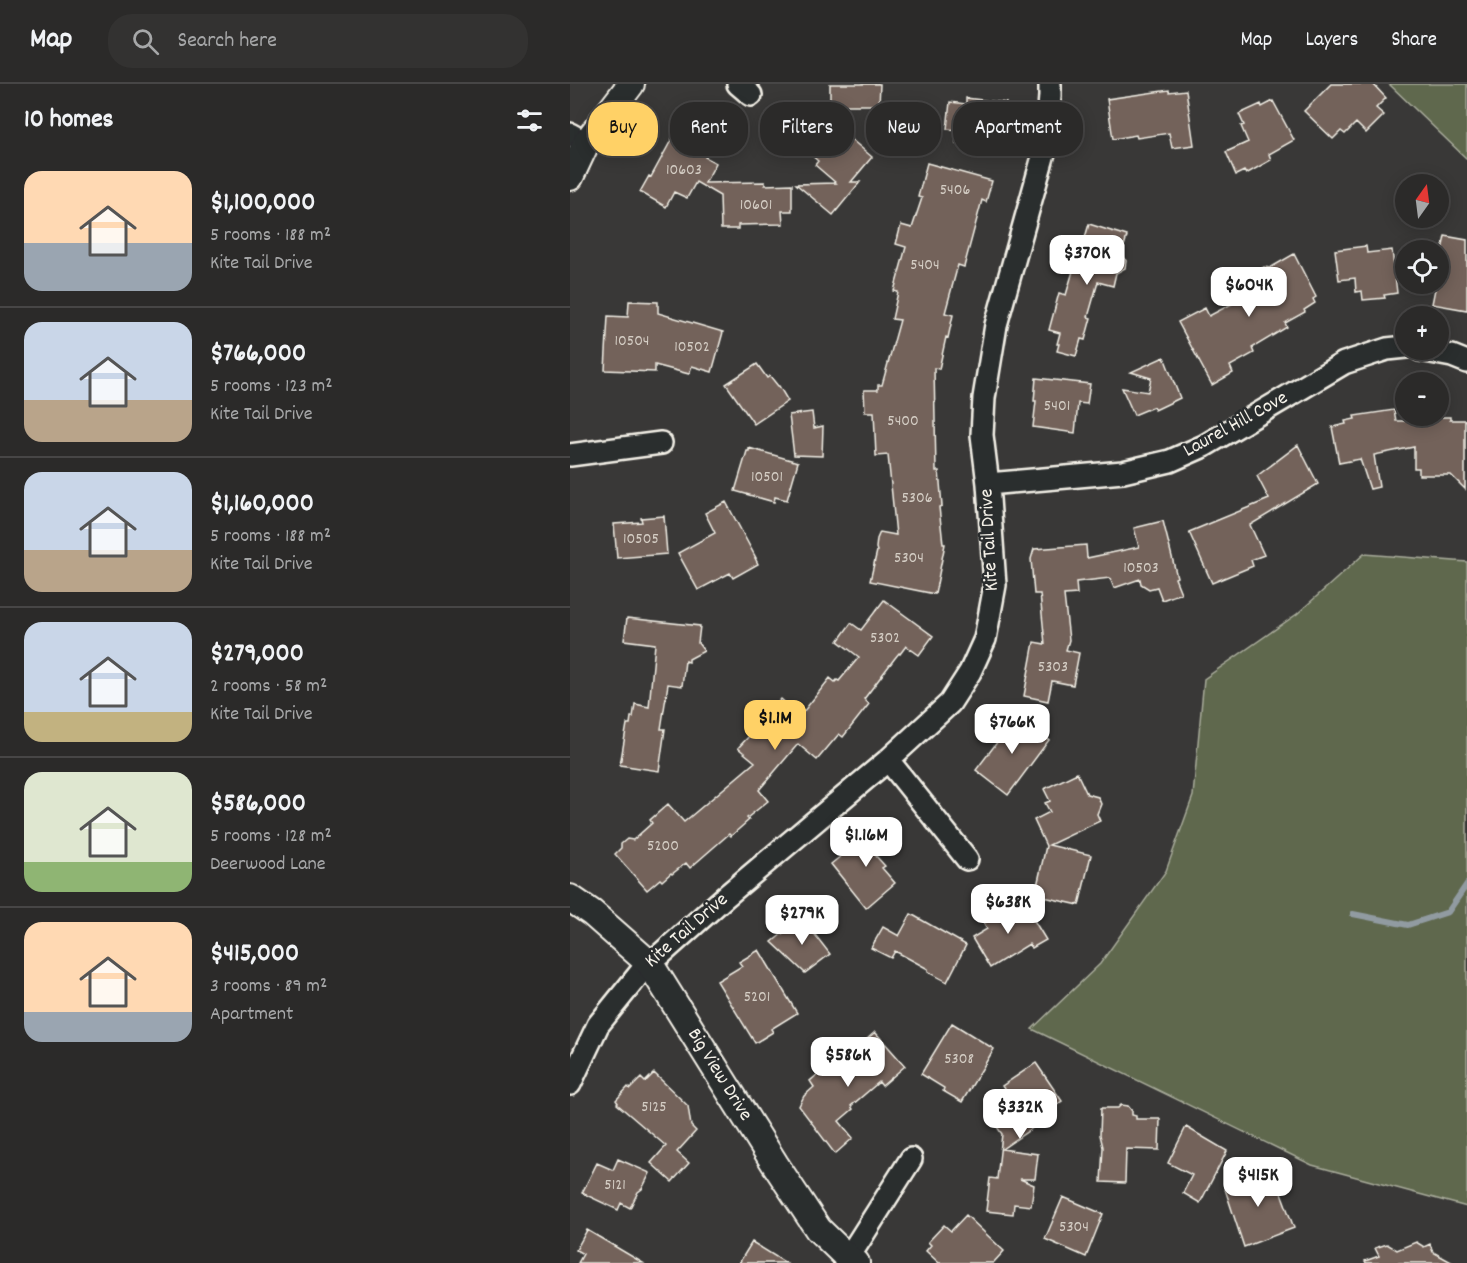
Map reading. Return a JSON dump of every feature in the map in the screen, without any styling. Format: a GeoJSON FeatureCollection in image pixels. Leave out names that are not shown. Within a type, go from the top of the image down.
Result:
{"type":"FeatureCollection","features":[{"type":"Feature","properties":{"kind":"street"},"geometry":{"type":"LineString","coordinates":[[570,177],[578,138],[631,84]]}},
{"type":"Feature","properties":{"kind":"street","name":"Kite Tail Drive"},"geometry":{"type":"LineString","coordinates":[[570,1084],[598,1025],[639,973],[725,897],[888,760],[950,703],[970,672],[985,639],[995,585],[982,435],[984,398],[996,325],[1046,146],[1050,84]]}},
{"type":"Feature","properties":{"kind":"street","name":"Laurel Hill Cove"},"geometry":{"type":"LineString","coordinates":[[987,484],[1123,472],[1170,461],[1204,446],[1344,363],[1395,348]]}},
{"type":"Feature","properties":{"kind":"street"},"geometry":{"type":"LineString","coordinates":[[1449,355],[1467,362]]}},
{"type":"Feature","properties":{"kind":"street"},"geometry":{"type":"LineString","coordinates":[[570,455],[661,443]]}},
{"type":"Feature","properties":{"kind":"street"},"geometry":{"type":"LineString","coordinates":[[888,760],[967,859]]}},
{"type":"Feature","properties":{"kind":"street","name":"Big View Drive"},"geometry":{"type":"LineString","coordinates":[[570,898],[592,913],[650,964],[818,1229],[850,1261]]}},
{"type":"Feature","properties":{"kind":"street"},"geometry":{"type":"LineString","coordinates":[[850,1261],[911,1160]]}},
{"type":"Feature","properties":{"kind":"green space"},"geometry":{"type":"Polygon","coordinates":[[[1389,84],[1467,84],[1467,159],[1389,84]]]}},
{"type":"Feature","properties":{"kind":"green space"},"geometry":{"type":"Polygon","coordinates":[[[1364,554],[1467,562],[1467,1207],[1312,1165],[1032,1029],[1100,964],[1166,871],[1193,796],[1204,679],[1297,614],[1364,554]]]}},
{"type":"Feature","properties":{"kind":"building"},"geometry":{"type":"Polygon","coordinates":[[[830,84],[880,84],[879,102],[854,105],[854,102],[830,102],[830,84]]]}},
{"type":"Feature","properties":{"kind":"building"},"geometry":{"type":"Polygon","coordinates":[[[1331,84],[1373,84],[1386,98],[1376,108],[1384,115],[1366,133],[1356,123],[1345,134],[1341,131],[1333,139],[1304,111],[1331,84]]]}},
{"type":"Feature","properties":{"kind":"building"},"geometry":{"type":"Polygon","coordinates":[[[1169,90],[1169,92],[1186,90],[1194,145],[1172,148],[1169,133],[1113,139],[1107,99],[1169,90]]]}},
{"type":"Feature","properties":{"kind":"building"},"geometry":{"type":"Polygon","coordinates":[[[966,98],[998,102],[966,102],[966,98]]]}},
{"type":"Feature","properties":{"kind":"building"},"geometry":{"type":"Polygon","coordinates":[[[1273,101],[1294,140],[1269,154],[1271,160],[1246,174],[1244,171],[1236,175],[1226,152],[1248,142],[1239,114],[1273,101]]]}},
{"type":"Feature","properties":{"kind":"building"},"geometry":{"type":"Polygon","coordinates":[[[950,102],[953,102],[953,130],[947,129],[950,102]]]}},
{"type":"Feature","properties":{"kind":"building"},"geometry":{"type":"Polygon","coordinates":[[[670,142],[670,156],[706,156],[716,163],[705,183],[792,184],[792,211],[782,211],[783,224],[738,225],[738,229],[721,229],[720,196],[696,182],[687,198],[674,192],[666,207],[640,192],[649,176],[651,177],[670,142]]]}},
{"type":"Feature","properties":{"kind":"building"},"geometry":{"type":"Polygon","coordinates":[[[854,142],[866,152],[866,156],[872,157],[851,182],[860,182],[833,215],[796,184],[836,183],[815,165],[818,161],[812,156],[854,156],[854,142]]]}},
{"type":"Feature","properties":{"kind":"building"},"geometry":{"type":"Polygon","coordinates":[[[927,163],[992,181],[986,202],[982,200],[964,267],[958,265],[945,313],[953,315],[948,338],[946,337],[939,369],[934,368],[936,471],[939,471],[942,506],[939,507],[943,544],[945,544],[935,594],[870,581],[880,532],[896,535],[888,455],[876,456],[874,412],[865,412],[864,390],[878,390],[878,385],[882,385],[900,320],[892,319],[898,292],[894,291],[906,247],[896,244],[901,225],[912,228],[922,198],[918,197],[927,163]]]}},
{"type":"Feature","properties":{"kind":"building"},"geometry":{"type":"Polygon","coordinates":[[[1089,224],[1127,236],[1122,253],[1126,261],[1125,268],[1116,273],[1113,286],[1098,282],[1088,317],[1091,318],[1085,340],[1081,339],[1076,356],[1057,351],[1060,333],[1049,330],[1059,293],[1066,295],[1089,224]]]}},
{"type":"Feature","properties":{"kind":"building"},"geometry":{"type":"Polygon","coordinates":[[[1445,236],[1467,240],[1467,310],[1432,304],[1434,294],[1449,294],[1449,240],[1444,240],[1445,236]]]}},
{"type":"Feature","properties":{"kind":"building"},"geometry":{"type":"Polygon","coordinates":[[[1366,246],[1367,253],[1392,250],[1395,293],[1384,295],[1385,298],[1363,300],[1362,291],[1356,292],[1355,278],[1339,280],[1335,250],[1366,246]]]}},
{"type":"Feature","properties":{"kind":"building"},"geometry":{"type":"Polygon","coordinates":[[[1294,254],[1316,297],[1313,299],[1315,303],[1304,310],[1305,312],[1285,323],[1287,327],[1252,348],[1254,353],[1230,366],[1233,373],[1212,385],[1178,322],[1205,308],[1209,316],[1245,297],[1237,283],[1264,267],[1270,268],[1294,254]]]}},
{"type":"Feature","properties":{"kind":"building"},"geometry":{"type":"Polygon","coordinates":[[[629,301],[658,302],[658,313],[723,332],[712,372],[692,366],[689,374],[655,365],[655,372],[605,370],[608,316],[628,317],[629,301]]]}},
{"type":"Feature","properties":{"kind":"building"},"geometry":{"type":"Polygon","coordinates":[[[1164,357],[1180,398],[1155,410],[1153,407],[1134,415],[1122,388],[1148,392],[1151,378],[1131,372],[1164,357]]]}},
{"type":"Feature","properties":{"kind":"building"},"geometry":{"type":"Polygon","coordinates":[[[757,364],[767,378],[770,376],[779,386],[788,401],[754,424],[726,384],[757,364]]]}},
{"type":"Feature","properties":{"kind":"building"},"geometry":{"type":"Polygon","coordinates":[[[1036,378],[1090,384],[1087,404],[1078,403],[1075,433],[1033,427],[1036,378]]]}},
{"type":"Feature","properties":{"kind":"building"},"geometry":{"type":"Polygon","coordinates":[[[1394,410],[1395,426],[1449,426],[1449,417],[1450,420],[1465,420],[1465,489],[1451,475],[1419,475],[1419,468],[1414,468],[1414,447],[1374,455],[1379,487],[1370,489],[1360,459],[1339,463],[1332,427],[1346,424],[1345,421],[1355,419],[1354,416],[1394,410]]]}},
{"type":"Feature","properties":{"kind":"building"},"geometry":{"type":"Polygon","coordinates":[[[812,412],[814,428],[823,426],[822,456],[794,455],[789,415],[812,412]]]}},
{"type":"Feature","properties":{"kind":"building"},"geometry":{"type":"Polygon","coordinates":[[[1298,445],[1318,484],[1250,525],[1264,555],[1251,560],[1253,566],[1212,583],[1189,532],[1269,499],[1257,476],[1298,445]]]}},
{"type":"Feature","properties":{"kind":"building"},"geometry":{"type":"Polygon","coordinates":[[[749,448],[798,462],[787,500],[775,497],[774,502],[735,491],[749,448]]]}},
{"type":"Feature","properties":{"kind":"building"},"geometry":{"type":"Polygon","coordinates":[[[726,502],[758,564],[733,578],[730,573],[698,590],[678,553],[715,533],[705,513],[726,502]]]}},
{"type":"Feature","properties":{"kind":"building"},"geometry":{"type":"Polygon","coordinates":[[[664,516],[667,554],[617,558],[614,524],[642,522],[641,518],[664,516]]]}},
{"type":"Feature","properties":{"kind":"building"},"geometry":{"type":"Polygon","coordinates":[[[1163,521],[1177,577],[1175,578],[1181,593],[1162,600],[1157,587],[1149,589],[1141,584],[1140,579],[1114,588],[1110,578],[1076,582],[1077,594],[1064,595],[1069,640],[1066,650],[1079,653],[1073,685],[1052,681],[1048,701],[1024,696],[1034,642],[1045,644],[1040,594],[1034,594],[1031,559],[1034,549],[1086,545],[1087,558],[1139,547],[1134,528],[1163,521]]]}},
{"type":"Feature","properties":{"kind":"building"},"geometry":{"type":"Polygon","coordinates":[[[884,600],[933,636],[919,655],[906,646],[864,699],[869,704],[843,737],[839,734],[817,760],[798,744],[759,790],[768,801],[747,818],[749,820],[690,868],[686,863],[647,890],[615,854],[621,848],[621,844],[627,839],[633,840],[668,804],[684,822],[755,762],[738,748],[781,699],[800,716],[830,678],[835,682],[839,681],[859,657],[838,641],[851,623],[861,630],[884,600]]]}},
{"type":"Feature","properties":{"kind":"building"},"geometry":{"type":"Polygon","coordinates":[[[627,618],[700,626],[698,643],[704,651],[689,659],[689,662],[685,661],[682,686],[668,684],[661,729],[665,729],[659,771],[620,765],[627,724],[630,724],[631,717],[633,717],[635,704],[649,707],[655,644],[624,640],[627,618]]]}},
{"type":"Feature","properties":{"kind":"building"},"geometry":{"type":"Polygon","coordinates":[[[1017,716],[1049,740],[1008,795],[976,770],[1017,716]]]}},
{"type":"Feature","properties":{"kind":"building"},"geometry":{"type":"Polygon","coordinates":[[[1077,773],[1087,794],[1098,797],[1101,804],[1097,814],[1100,821],[1049,845],[1091,855],[1079,905],[1035,895],[1046,846],[1034,820],[1050,812],[1045,803],[1050,801],[1044,789],[1077,773]]]}},
{"type":"Feature","properties":{"kind":"building"},"geometry":{"type":"Polygon","coordinates":[[[877,827],[891,844],[876,856],[885,866],[882,868],[895,883],[866,908],[831,864],[877,827]]]}},
{"type":"Feature","properties":{"kind":"building"},"geometry":{"type":"Polygon","coordinates":[[[1024,904],[1046,940],[1032,948],[1029,944],[990,968],[972,938],[987,929],[984,923],[1010,907],[1012,911],[1024,904]]]}},
{"type":"Feature","properties":{"kind":"building"},"geometry":{"type":"Polygon","coordinates":[[[911,914],[966,945],[947,982],[895,951],[891,958],[871,948],[883,927],[899,936],[911,914]]]}},
{"type":"Feature","properties":{"kind":"building"},"geometry":{"type":"Polygon","coordinates":[[[802,918],[830,954],[805,973],[772,942],[802,918]]]}},
{"type":"Feature","properties":{"kind":"building"},"geometry":{"type":"Polygon","coordinates":[[[759,950],[797,1013],[771,1029],[773,1032],[755,1043],[717,981],[742,966],[739,962],[759,950]]]}},
{"type":"Feature","properties":{"kind":"building"},"geometry":{"type":"Polygon","coordinates":[[[952,1023],[994,1049],[962,1102],[921,1074],[952,1023]]]}},
{"type":"Feature","properties":{"kind":"building"},"geometry":{"type":"Polygon","coordinates":[[[875,1032],[905,1066],[882,1086],[879,1082],[851,1106],[853,1109],[839,1121],[853,1138],[835,1154],[799,1106],[804,1096],[814,1087],[810,1081],[825,1068],[829,1073],[875,1032]]]}},
{"type":"Feature","properties":{"kind":"building"},"geometry":{"type":"Polygon","coordinates":[[[1036,1063],[1062,1101],[1038,1118],[1041,1122],[1002,1149],[1038,1154],[1035,1179],[1020,1179],[1034,1185],[1031,1206],[1014,1204],[1013,1214],[986,1211],[990,1178],[997,1179],[1002,1134],[997,1127],[1006,1121],[1004,1119],[1018,1110],[1002,1086],[1036,1063]]]}},
{"type":"Feature","properties":{"kind":"building"},"geometry":{"type":"Polygon","coordinates":[[[654,1073],[688,1106],[691,1126],[696,1131],[677,1152],[689,1163],[672,1182],[651,1163],[666,1146],[617,1104],[616,1100],[628,1087],[630,1089],[641,1078],[645,1082],[654,1073]]]}},
{"type":"Feature","properties":{"kind":"building"},"geometry":{"type":"Polygon","coordinates":[[[1121,1105],[1128,1106],[1136,1119],[1160,1119],[1159,1150],[1126,1149],[1125,1183],[1101,1182],[1103,1147],[1100,1135],[1101,1108],[1118,1108],[1121,1105]]]}},
{"type":"Feature","properties":{"kind":"building"},"geometry":{"type":"Polygon","coordinates":[[[1186,1127],[1227,1151],[1200,1203],[1183,1193],[1192,1175],[1168,1163],[1186,1127]]]}},
{"type":"Feature","properties":{"kind":"building"},"geometry":{"type":"Polygon","coordinates":[[[618,1159],[650,1173],[630,1208],[621,1203],[618,1210],[582,1193],[597,1163],[613,1170],[618,1159]]]}},
{"type":"Feature","properties":{"kind":"building"},"geometry":{"type":"Polygon","coordinates":[[[1265,1170],[1269,1182],[1276,1179],[1294,1228],[1244,1247],[1224,1186],[1265,1170]]]}},
{"type":"Feature","properties":{"kind":"building"},"geometry":{"type":"Polygon","coordinates":[[[1063,1197],[1103,1214],[1086,1257],[1045,1239],[1063,1197]]]}},
{"type":"Feature","properties":{"kind":"building"},"geometry":{"type":"Polygon","coordinates":[[[966,1215],[1004,1251],[993,1263],[939,1263],[926,1251],[931,1245],[928,1242],[944,1225],[951,1231],[966,1215]]]}},
{"type":"Feature","properties":{"kind":"building"},"geometry":{"type":"Polygon","coordinates":[[[587,1230],[643,1263],[578,1263],[583,1254],[576,1250],[587,1230]]]}},
{"type":"Feature","properties":{"kind":"building"},"geometry":{"type":"Polygon","coordinates":[[[752,1242],[786,1263],[739,1263],[752,1242]]]}},
{"type":"Feature","properties":{"kind":"building"},"geometry":{"type":"Polygon","coordinates":[[[1416,1242],[1424,1247],[1430,1244],[1433,1252],[1453,1263],[1366,1263],[1365,1261],[1379,1256],[1375,1248],[1387,1244],[1397,1250],[1416,1242]]]}},
{"type":"Feature","properties":{"kind":"waterway"},"geometry":{"type":"LineString","coordinates":[[1353,914],[1408,925],[1448,912],[1467,884]]}}]}
